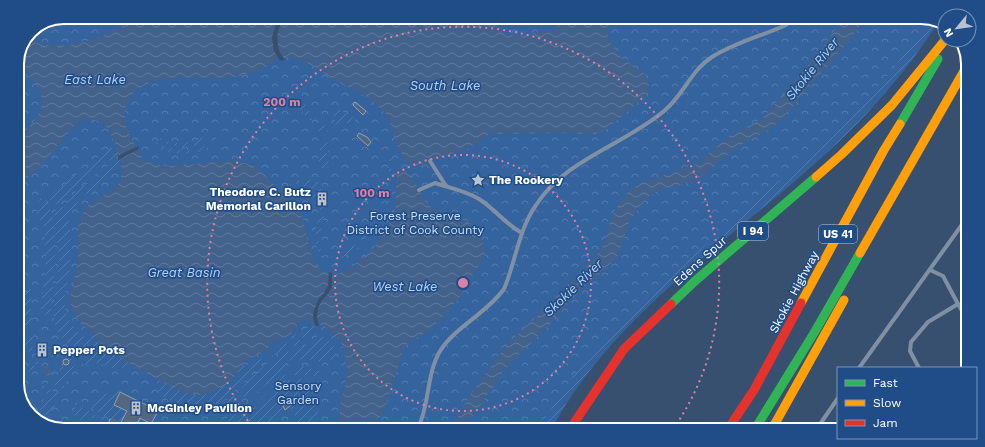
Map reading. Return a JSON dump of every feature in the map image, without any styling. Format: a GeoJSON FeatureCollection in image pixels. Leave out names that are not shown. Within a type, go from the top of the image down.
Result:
{"type":"FeatureCollection","features":[{"type":"Feature","properties":{"kind":"highway","name":"Edens Spur"},"geometry":{"type":"LineString","coordinates":[[573,423],[624,349],[695,281],[842,154],[892,105],[938,48]]}},
{"type":"Feature","properties":{"kind":"highway","name":"Skokie Highway"},"geometry":{"type":"LineString","coordinates":[[732,423],[754,390],[884,150],[945,48]]}},
{"type":"Feature","properties":{"kind":"highway"},"geometry":{"type":"LineString","coordinates":[[775,423],[852,285],[899,183],[961,76]]}},
{"type":"Feature","properties":{"kind":"highway","name":"US 41"},"geometry":{"type":"LineString","coordinates":[[759,423],[814,333],[899,183]]}},
{"type":"Feature","properties":{"kind":"lane"},"geometry":{"type":"LineString","coordinates":[[420,423],[424,413],[429,380],[437,358],[452,336],[487,309],[504,289],[522,233],[537,203],[554,184],[578,164],[643,126],[673,104],[704,63],[722,51],[787,24]]}},
{"type":"Feature","properties":{"kind":"lane"},"geometry":{"type":"LineString","coordinates":[[430,161],[446,186]]}},
{"type":"Feature","properties":{"kind":"lane"},"geometry":{"type":"LineString","coordinates":[[418,190],[435,183],[473,196],[480,200],[510,226],[522,233]]}},
{"type":"Feature","properties":{"kind":"lane"},"geometry":{"type":"LineString","coordinates":[[860,367],[961,226]]}},
{"type":"Feature","properties":{"kind":"lane"},"geometry":{"type":"LineString","coordinates":[[930,270],[943,276],[961,309]]}},
{"type":"Feature","properties":{"kind":"lane"},"geometry":{"type":"LineString","coordinates":[[918,367],[910,351],[911,342],[928,322],[958,304]]}},
{"type":"Feature","properties":{"kind":"lane"},"geometry":{"type":"LineString","coordinates":[[821,423],[837,399]]}},
{"type":"Feature","properties":{"kind":"green space","name":"Forest Preserve District of Cook County"},"geometry":{"type":"Polygon","coordinates":[[[64,24],[921,24],[935,27],[927,40],[885,93],[838,143],[674,282],[607,350],[578,387],[555,423],[64,423],[44,418],[28,401],[24,386],[24,61],[28,46],[42,31],[49,27],[64,24]]]}},
{"type":"Feature","properties":{"kind":"green space"},"geometry":{"type":"Polygon","coordinates":[[[64,24],[86,24],[70,26],[55,26],[64,24]]]}},
{"type":"Feature","properties":{"kind":"green space"},"geometry":{"type":"Polygon","coordinates":[[[925,25],[935,27],[899,76],[854,127],[838,143],[785,189],[674,282],[607,350],[578,387],[555,423],[543,423],[571,379],[621,320],[635,306],[833,134],[877,88],[925,25]]]}},
{"type":"Feature","properties":{"kind":"green space"},"geometry":{"type":"Polygon","coordinates":[[[292,97],[297,98],[304,103],[309,110],[312,122],[295,105],[292,97]]]}},
{"type":"Feature","properties":{"kind":"green space"},"geometry":{"type":"Polygon","coordinates":[[[335,106],[355,119],[356,123],[343,123],[336,125],[333,114],[335,106]]]}},
{"type":"Feature","properties":{"kind":"green space"},"geometry":{"type":"Polygon","coordinates":[[[221,121],[217,132],[212,137],[199,145],[191,147],[167,144],[156,134],[157,133],[163,139],[175,143],[190,142],[204,137],[221,121]]]}},
{"type":"Feature","properties":{"kind":"green space"},"geometry":{"type":"Polygon","coordinates":[[[324,125],[329,130],[322,134],[316,127],[324,125]]]}},
{"type":"Feature","properties":{"kind":"green space"},"geometry":{"type":"Polygon","coordinates":[[[222,131],[224,132],[221,137],[209,148],[194,152],[180,154],[171,153],[162,149],[153,142],[155,141],[173,149],[191,151],[208,145],[222,131]]]}},
{"type":"Feature","properties":{"kind":"green space"},"geometry":{"type":"Polygon","coordinates":[[[324,137],[327,140],[330,152],[319,150],[324,137]]]}},
{"type":"Feature","properties":{"kind":"green space"},"geometry":{"type":"Polygon","coordinates":[[[117,145],[119,155],[103,164],[93,177],[70,191],[60,203],[54,204],[45,196],[59,190],[66,184],[69,178],[85,170],[100,155],[117,145]]]}},
{"type":"Feature","properties":{"kind":"green space"},"geometry":{"type":"Polygon","coordinates":[[[320,153],[330,154],[327,170],[319,176],[318,172],[321,170],[323,165],[322,162],[318,160],[320,153]]]}},
{"type":"Feature","properties":{"kind":"green space"},"geometry":{"type":"Polygon","coordinates":[[[389,155],[391,159],[390,197],[383,218],[369,238],[359,247],[338,258],[368,236],[382,217],[389,193],[389,155]]]}},
{"type":"Feature","properties":{"kind":"green space"},"geometry":{"type":"Polygon","coordinates":[[[120,159],[121,167],[98,187],[81,197],[71,213],[69,221],[71,238],[70,266],[64,300],[65,309],[69,320],[82,336],[102,344],[130,364],[118,369],[98,364],[82,364],[87,353],[71,345],[61,336],[56,327],[54,305],[59,260],[55,211],[58,208],[64,207],[78,189],[96,179],[107,166],[120,159]]]}},
{"type":"Feature","properties":{"kind":"green space"},"geometry":{"type":"Polygon","coordinates":[[[314,178],[318,182],[323,193],[321,196],[324,195],[319,197],[310,197],[306,195],[299,189],[295,180],[304,182],[314,178]]]}},
{"type":"Feature","properties":{"kind":"green space"},"geometry":{"type":"Polygon","coordinates":[[[324,195],[327,200],[318,244],[328,258],[326,259],[320,254],[316,241],[321,203],[326,200],[324,195]]]}},
{"type":"Feature","properties":{"kind":"green space"},"geometry":{"type":"Polygon","coordinates":[[[41,198],[48,205],[53,217],[55,233],[51,315],[46,316],[42,314],[41,308],[46,259],[44,227],[37,213],[37,205],[41,198]]]}},
{"type":"Feature","properties":{"kind":"green space"},"geometry":{"type":"Polygon","coordinates":[[[31,288],[31,314],[34,325],[24,332],[24,297],[31,288]]]}},
{"type":"Feature","properties":{"kind":"green space"},"geometry":{"type":"Polygon","coordinates":[[[311,323],[315,324],[314,332],[309,339],[304,342],[302,333],[310,327],[311,323]]]}},
{"type":"Feature","properties":{"kind":"green space"},"geometry":{"type":"Polygon","coordinates":[[[31,333],[35,336],[30,346],[40,352],[41,357],[37,364],[34,365],[35,368],[32,374],[28,373],[37,355],[26,350],[24,351],[24,337],[31,333]]]}},
{"type":"Feature","properties":{"kind":"green space"},"geometry":{"type":"Polygon","coordinates":[[[297,334],[300,344],[280,352],[266,360],[224,400],[210,407],[171,401],[161,393],[158,388],[157,379],[182,392],[196,395],[210,393],[236,375],[241,366],[253,363],[282,345],[291,342],[294,335],[297,334]]]}},
{"type":"Feature","properties":{"kind":"green space"},"geometry":{"type":"Polygon","coordinates":[[[318,335],[332,344],[337,359],[316,362],[306,359],[290,360],[287,362],[283,373],[256,393],[245,397],[244,396],[242,388],[266,365],[280,355],[309,343],[318,335]]]}},
{"type":"Feature","properties":{"kind":"green space"},"geometry":{"type":"Polygon","coordinates":[[[68,357],[71,358],[72,361],[76,362],[63,388],[59,389],[53,384],[56,378],[59,378],[58,374],[61,367],[67,366],[69,361],[65,359],[68,357]]]}},
{"type":"Feature","properties":{"kind":"green space","name":"Sensory Garden"},"geometry":{"type":"Polygon","coordinates":[[[303,366],[319,371],[322,378],[315,380],[314,376],[291,375],[293,371],[303,366]]]}},
{"type":"Feature","properties":{"kind":"green space","name":"Sensory Garden"},"geometry":{"type":"Polygon","coordinates":[[[284,375],[288,376],[265,390],[249,410],[243,423],[241,423],[256,396],[268,385],[284,375]]]}},
{"type":"Feature","properties":{"kind":"green space","name":"Sensory Garden"},"geometry":{"type":"Polygon","coordinates":[[[302,378],[306,379],[308,384],[314,382],[312,394],[318,407],[317,423],[296,423],[295,416],[289,407],[291,405],[289,402],[283,406],[285,410],[287,409],[288,411],[273,423],[247,423],[256,407],[255,406],[265,395],[275,388],[275,386],[289,380],[300,380],[302,378]]]}},
{"type":"Feature","properties":{"kind":"green space"},"geometry":{"type":"Polygon","coordinates":[[[42,385],[57,393],[59,397],[47,419],[37,412],[42,414],[43,412],[38,409],[39,407],[40,408],[48,391],[41,388],[43,387],[42,385]]]}},
{"type":"Feature","properties":{"kind":"green space"},"geometry":{"type":"Polygon","coordinates":[[[113,389],[118,389],[121,391],[114,405],[127,411],[121,423],[90,408],[91,406],[88,404],[90,401],[99,400],[102,394],[106,394],[113,389]]]}},
{"type":"Feature","properties":{"kind":"green space"},"geometry":{"type":"Polygon","coordinates":[[[234,395],[235,404],[233,408],[216,411],[212,410],[234,395]]]}},
{"type":"Feature","properties":{"kind":"green space"},"geometry":{"type":"Polygon","coordinates":[[[72,400],[96,415],[93,418],[88,418],[88,423],[83,423],[74,415],[73,413],[76,406],[72,400]]]}},
{"type":"Feature","properties":{"kind":"green space"},"geometry":{"type":"Polygon","coordinates":[[[246,400],[248,403],[240,423],[230,423],[225,418],[232,417],[238,411],[242,402],[246,400]]]}},
{"type":"Feature","properties":{"kind":"green space"},"geometry":{"type":"Polygon","coordinates":[[[140,418],[157,421],[167,420],[168,423],[137,423],[140,418]]]}},
{"type":"Feature","properties":{"kind":"water"},"geometry":{"type":"Polygon","coordinates":[[[498,24],[501,31],[506,34],[518,36],[548,31],[555,29],[561,24],[609,24],[609,41],[621,58],[645,74],[649,81],[649,85],[645,97],[605,130],[595,134],[490,134],[467,149],[416,166],[409,164],[404,159],[397,145],[390,122],[383,110],[359,92],[338,82],[311,65],[293,58],[286,57],[276,59],[263,69],[234,77],[163,79],[149,83],[138,89],[129,99],[125,115],[131,139],[144,160],[172,166],[228,161],[242,163],[257,168],[297,207],[304,222],[312,255],[315,262],[323,272],[329,274],[339,274],[345,271],[369,252],[383,235],[393,217],[396,203],[397,176],[401,169],[412,177],[425,201],[430,206],[447,216],[467,221],[479,234],[485,255],[473,275],[466,282],[462,294],[447,312],[429,331],[408,343],[402,353],[387,402],[377,423],[339,423],[341,400],[348,372],[341,342],[322,325],[303,320],[298,323],[294,331],[288,336],[271,343],[263,352],[243,362],[236,375],[224,386],[210,393],[196,395],[182,392],[130,364],[102,344],[77,319],[71,305],[70,296],[79,251],[79,221],[86,207],[120,182],[122,171],[116,145],[107,127],[102,122],[87,118],[75,125],[37,170],[24,180],[24,133],[39,113],[42,103],[42,98],[35,81],[36,80],[24,73],[25,54],[32,41],[40,44],[68,45],[97,38],[123,25],[498,24]]]}},
{"type":"Feature","properties":{"kind":"water","name":"Skokie River"},"geometry":{"type":"Polygon","coordinates":[[[840,24],[861,24],[840,52],[778,123],[769,130],[736,147],[712,169],[693,182],[659,190],[645,199],[629,222],[618,255],[614,260],[600,274],[584,286],[547,327],[505,369],[468,423],[454,423],[470,395],[505,347],[595,258],[604,245],[610,221],[618,204],[628,192],[641,183],[696,164],[730,136],[763,118],[819,52],[840,24]]]}},
{"type":"Feature","properties":{"kind":"water"},"geometry":{"type":"Polygon","coordinates":[[[47,366],[52,371],[47,376],[42,371],[47,366]]]}},
{"type":"Feature","properties":{"kind":"pier"},"geometry":{"type":"Polygon","coordinates":[[[277,24],[282,24],[277,36],[279,51],[285,60],[280,61],[274,51],[272,37],[277,24]]]}},
{"type":"Feature","properties":{"kind":"pier"},"geometry":{"type":"Polygon","coordinates":[[[138,146],[139,149],[118,160],[118,156],[138,146]]]}},
{"type":"Feature","properties":{"kind":"pier"},"geometry":{"type":"Polygon","coordinates":[[[329,272],[332,273],[332,287],[318,308],[317,317],[319,326],[315,326],[313,316],[314,310],[318,300],[328,286],[329,272]]]}},
{"type":"Feature","properties":{"kind":"building"},"geometry":{"type":"Polygon","coordinates":[[[355,102],[366,111],[363,115],[353,105],[355,102]]]}},
{"type":"Feature","properties":{"kind":"building"},"geometry":{"type":"Polygon","coordinates":[[[359,133],[367,137],[371,142],[368,146],[357,136],[359,133]]]}},
{"type":"Feature","properties":{"kind":"building","name":"Theodore C. Butz Memorial Carillon"},"geometry":{"type":"Polygon","coordinates":[[[324,195],[326,200],[321,203],[319,198],[324,195]]]}},
{"type":"Feature","properties":{"kind":"building","name":"Pepper Pots"},"geometry":{"type":"Polygon","coordinates":[[[42,347],[45,350],[42,353],[39,350],[42,347]]]}},
{"type":"Feature","properties":{"kind":"building","name":"Pepper Pots"},"geometry":{"type":"Polygon","coordinates":[[[66,359],[69,362],[66,365],[63,362],[66,359]]]}},
{"type":"Feature","properties":{"kind":"building","name":"McGinley Pavilion"},"geometry":{"type":"Polygon","coordinates":[[[120,392],[158,411],[152,423],[140,418],[137,423],[121,423],[127,411],[114,405],[120,392]]]}},
{"type":"Feature","properties":{"kind":"building"},"geometry":{"type":"Polygon","coordinates":[[[289,402],[291,405],[285,410],[283,406],[289,402]]]}},
{"type":"Feature","properties":{"kind":"building","name":"McGinley Pavilion"},"geometry":{"type":"Polygon","coordinates":[[[110,419],[118,423],[108,423],[110,419]]]}},
{"type":"Feature","properties":{"kind":"tunnel"},"geometry":{"type":"LineString","coordinates":[[128,423],[139,402]]}},
{"type":"Feature","properties":{"kind":"tunnel"},"geometry":{"type":"LineString","coordinates":[[110,421],[114,423]]}},
{"type":"Feature","properties":{"kind":"traffic: fast"},"geometry":{"type":"LineString","coordinates":[[900,124],[938,59]]}},
{"type":"Feature","properties":{"kind":"traffic: fast"},"geometry":{"type":"LineString","coordinates":[[671,304],[695,281],[816,177]]}},
{"type":"Feature","properties":{"kind":"traffic: fast"},"geometry":{"type":"LineString","coordinates":[[759,423],[814,333],[860,253]]}},
{"type":"Feature","properties":{"kind":"traffic: slow"},"geometry":{"type":"LineString","coordinates":[[816,177],[892,105],[938,48]]}},
{"type":"Feature","properties":{"kind":"traffic: slow"},"geometry":{"type":"LineString","coordinates":[[860,253],[961,76]]}},
{"type":"Feature","properties":{"kind":"traffic: slow"},"geometry":{"type":"LineString","coordinates":[[801,303],[884,150],[900,124]]}},
{"type":"Feature","properties":{"kind":"traffic: slow"},"geometry":{"type":"LineString","coordinates":[[775,423],[844,300]]}},
{"type":"Feature","properties":{"kind":"traffic: jam"},"geometry":{"type":"LineString","coordinates":[[732,423],[754,390],[801,303]]}},
{"type":"Feature","properties":{"kind":"traffic: jam"},"geometry":{"type":"LineString","coordinates":[[574,423],[624,349],[671,304]]}},
{"type":"Feature","properties":{"kind":"place","name":"The Rookery"},"geometry":{"type":"Point","coordinates":[478,180]}},
{"type":"Feature","properties":{"kind":"place","name":"Theodore C. Butz Memorial Carillon"},"geometry":{"type":"Point","coordinates":[322,199]}},
{"type":"Feature","properties":{"kind":"place","name":"Pepper Pots"},"geometry":{"type":"Point","coordinates":[42,350]}},
{"type":"Feature","properties":{"kind":"place","name":"McGinley Pavilion"},"geometry":{"type":"Point","coordinates":[136,408]}},
{"type":"Feature","properties":{"kind":"water label","name":"East Lake"},"geometry":{"type":"Point","coordinates":[95,79]}},
{"type":"Feature","properties":{"kind":"water label","name":"South Lake"},"geometry":{"type":"Point","coordinates":[445,85]}},
{"type":"Feature","properties":{"kind":"water label","name":"Great Basin"},"geometry":{"type":"Point","coordinates":[184,272]}},
{"type":"Feature","properties":{"kind":"water label","name":"West Lake"},"geometry":{"type":"Point","coordinates":[405,286]}}]}
